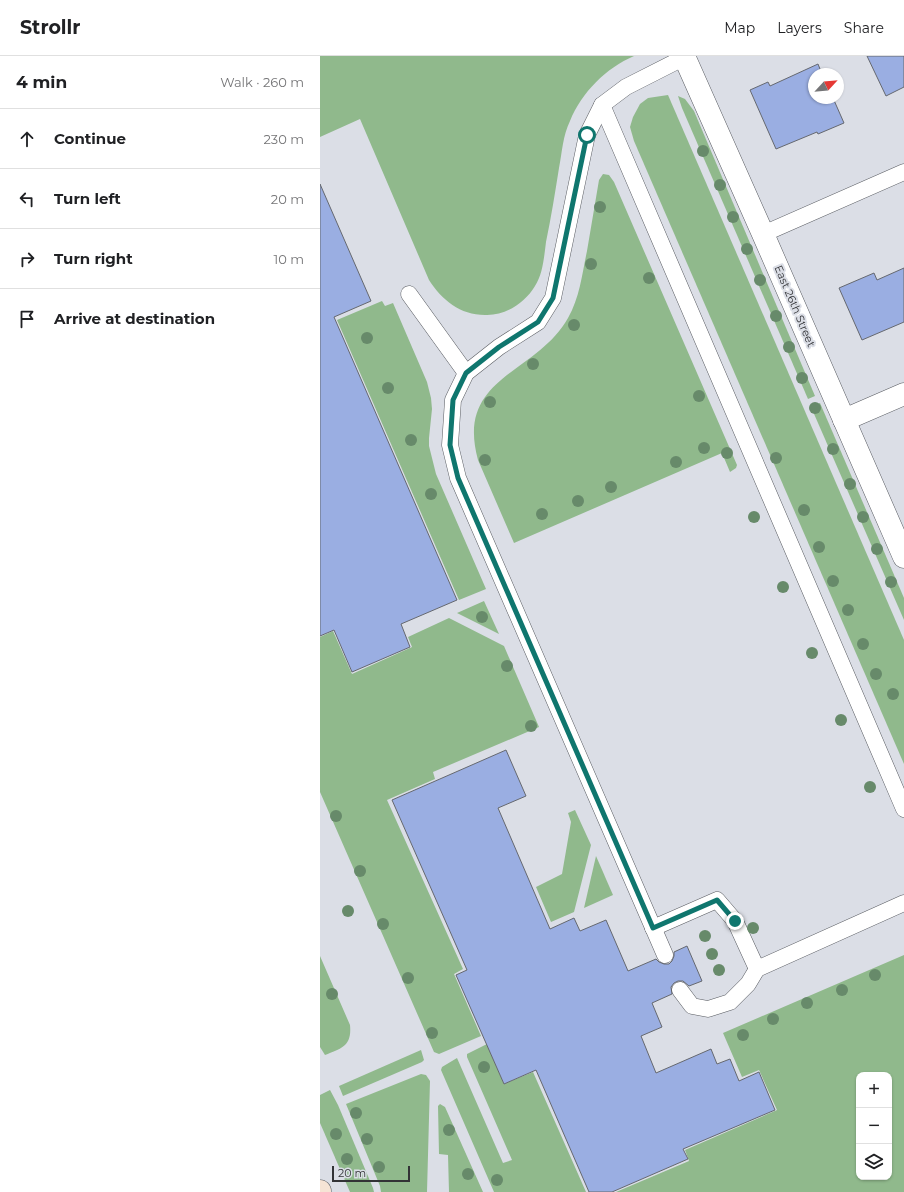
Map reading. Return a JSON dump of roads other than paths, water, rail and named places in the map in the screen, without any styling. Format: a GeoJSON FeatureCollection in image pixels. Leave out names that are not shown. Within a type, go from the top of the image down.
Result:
{"type":"FeatureCollection","features":[{"type":"Feature","properties":{"kind":"street","name":"East 26th Street"},"geometry":{"type":"LineString","coordinates":[[686,56],[904,557]]}},
{"type":"Feature","properties":{"kind":"street"},"geometry":{"type":"LineString","coordinates":[[844,420],[904,394]]}},
{"type":"Feature","properties":{"kind":"lane"},"geometry":{"type":"LineString","coordinates":[[665,955],[458,478],[450,445],[453,400],[466,373],[499,347],[538,322],[553,298],[587,135],[602,106],[626,87],[686,56]]}},
{"type":"Feature","properties":{"kind":"lane"},"geometry":{"type":"LineString","coordinates":[[602,106],[904,809]]}},
{"type":"Feature","properties":{"kind":"lane"},"geometry":{"type":"LineString","coordinates":[[764,234],[904,172]]}},
{"type":"Feature","properties":{"kind":"lane"},"geometry":{"type":"LineString","coordinates":[[408,294],[466,373]]}},
{"type":"Feature","properties":{"kind":"lane"},"geometry":{"type":"LineString","coordinates":[[653,928],[717,900],[735,921],[757,969]]}},
{"type":"Feature","properties":{"kind":"lane"},"geometry":{"type":"LineString","coordinates":[[680,990],[692,1006],[708,1009],[730,1002],[748,984],[757,969],[904,903]]}}]}
